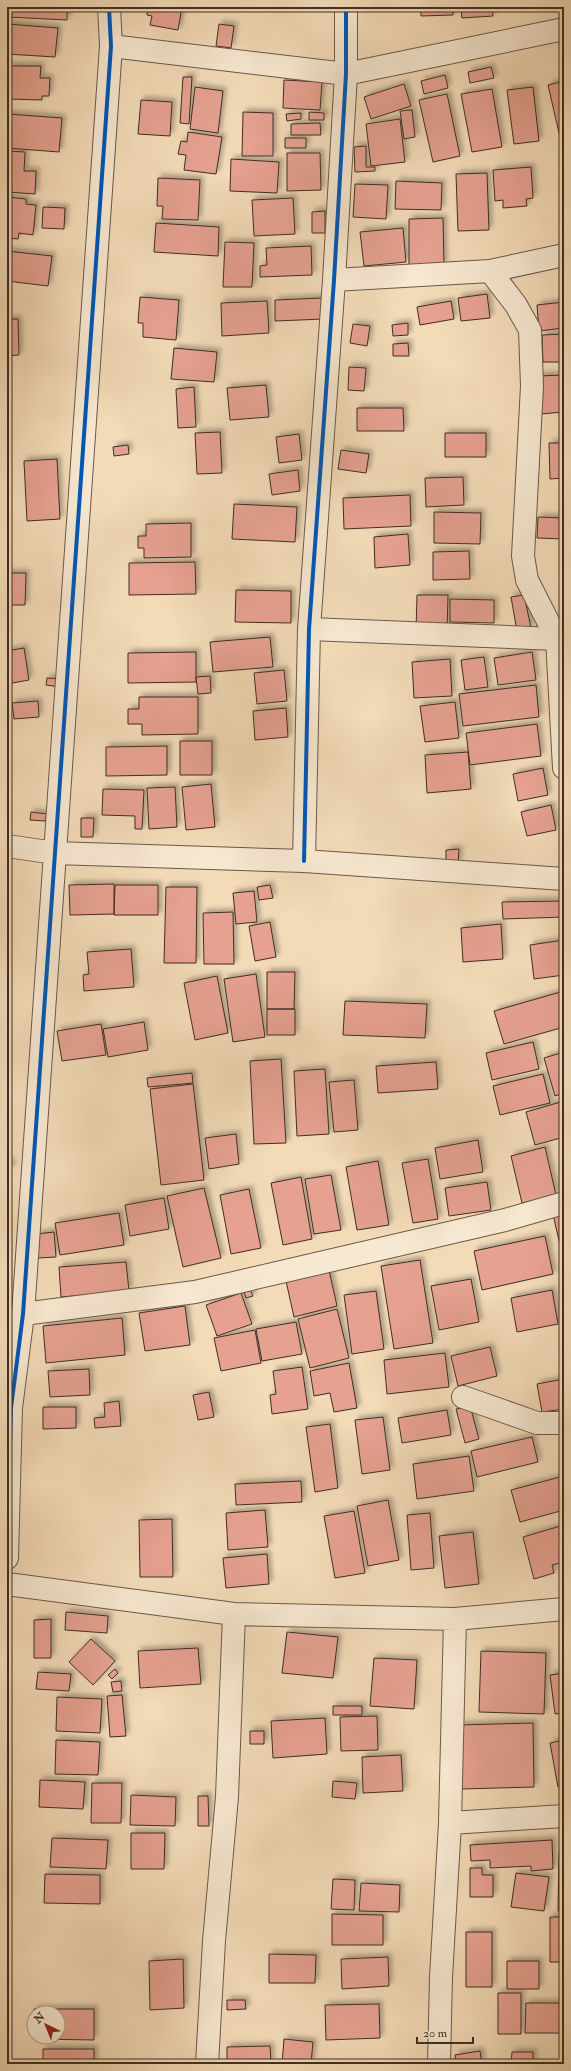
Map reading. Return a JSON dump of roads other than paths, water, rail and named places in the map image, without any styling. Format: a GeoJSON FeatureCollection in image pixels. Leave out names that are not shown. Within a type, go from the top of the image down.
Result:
{"type":"FeatureCollection","features":[{"type":"Feature","properties":{"kind":"street"},"geometry":{"type":"LineString","coordinates":[[7,1558],[9,1408],[23,1314],[111,46],[109,7]]}},
{"type":"Feature","properties":{"kind":"street"},"geometry":{"type":"LineString","coordinates":[[304,861],[309,629],[334,280],[346,74],[346,7]]}},
{"type":"Feature","properties":{"kind":"street"},"geometry":{"type":"LineString","coordinates":[[111,46],[346,74],[564,29]]}},
{"type":"Feature","properties":{"kind":"street"},"geometry":{"type":"LineString","coordinates":[[334,280],[490,271],[564,254]]}},
{"type":"Feature","properties":{"kind":"street"},"geometry":{"type":"LineString","coordinates":[[490,271],[516,305],[530,330],[532,386],[523,556],[527,580],[560,641],[564,768]]}},
{"type":"Feature","properties":{"kind":"street"},"geometry":{"type":"LineString","coordinates":[[309,629],[560,641]]}},
{"type":"Feature","properties":{"kind":"street"},"geometry":{"type":"LineString","coordinates":[[7,846],[55,852],[304,861],[564,879]]}},
{"type":"Feature","properties":{"kind":"street"},"geometry":{"type":"LineString","coordinates":[[23,1314],[195,1292],[505,1220],[564,1202]]}},
{"type":"Feature","properties":{"kind":"street"},"geometry":{"type":"LineString","coordinates":[[463,1398],[538,1424],[564,1423]]}},
{"type":"Feature","properties":{"kind":"street"},"geometry":{"type":"LineString","coordinates":[[7,1584],[234,1614],[455,1619],[564,1609]]}},
{"type":"Feature","properties":{"kind":"street"},"geometry":{"type":"LineString","coordinates":[[207,2064],[214,1941],[227,1797],[234,1614]]}},
{"type":"Feature","properties":{"kind":"street"},"geometry":{"type":"LineString","coordinates":[[439,2064],[441,1977],[450,1823],[455,1619]]}},
{"type":"Feature","properties":{"kind":"street"},"geometry":{"type":"LineString","coordinates":[[450,1823],[564,1816]]}}]}
